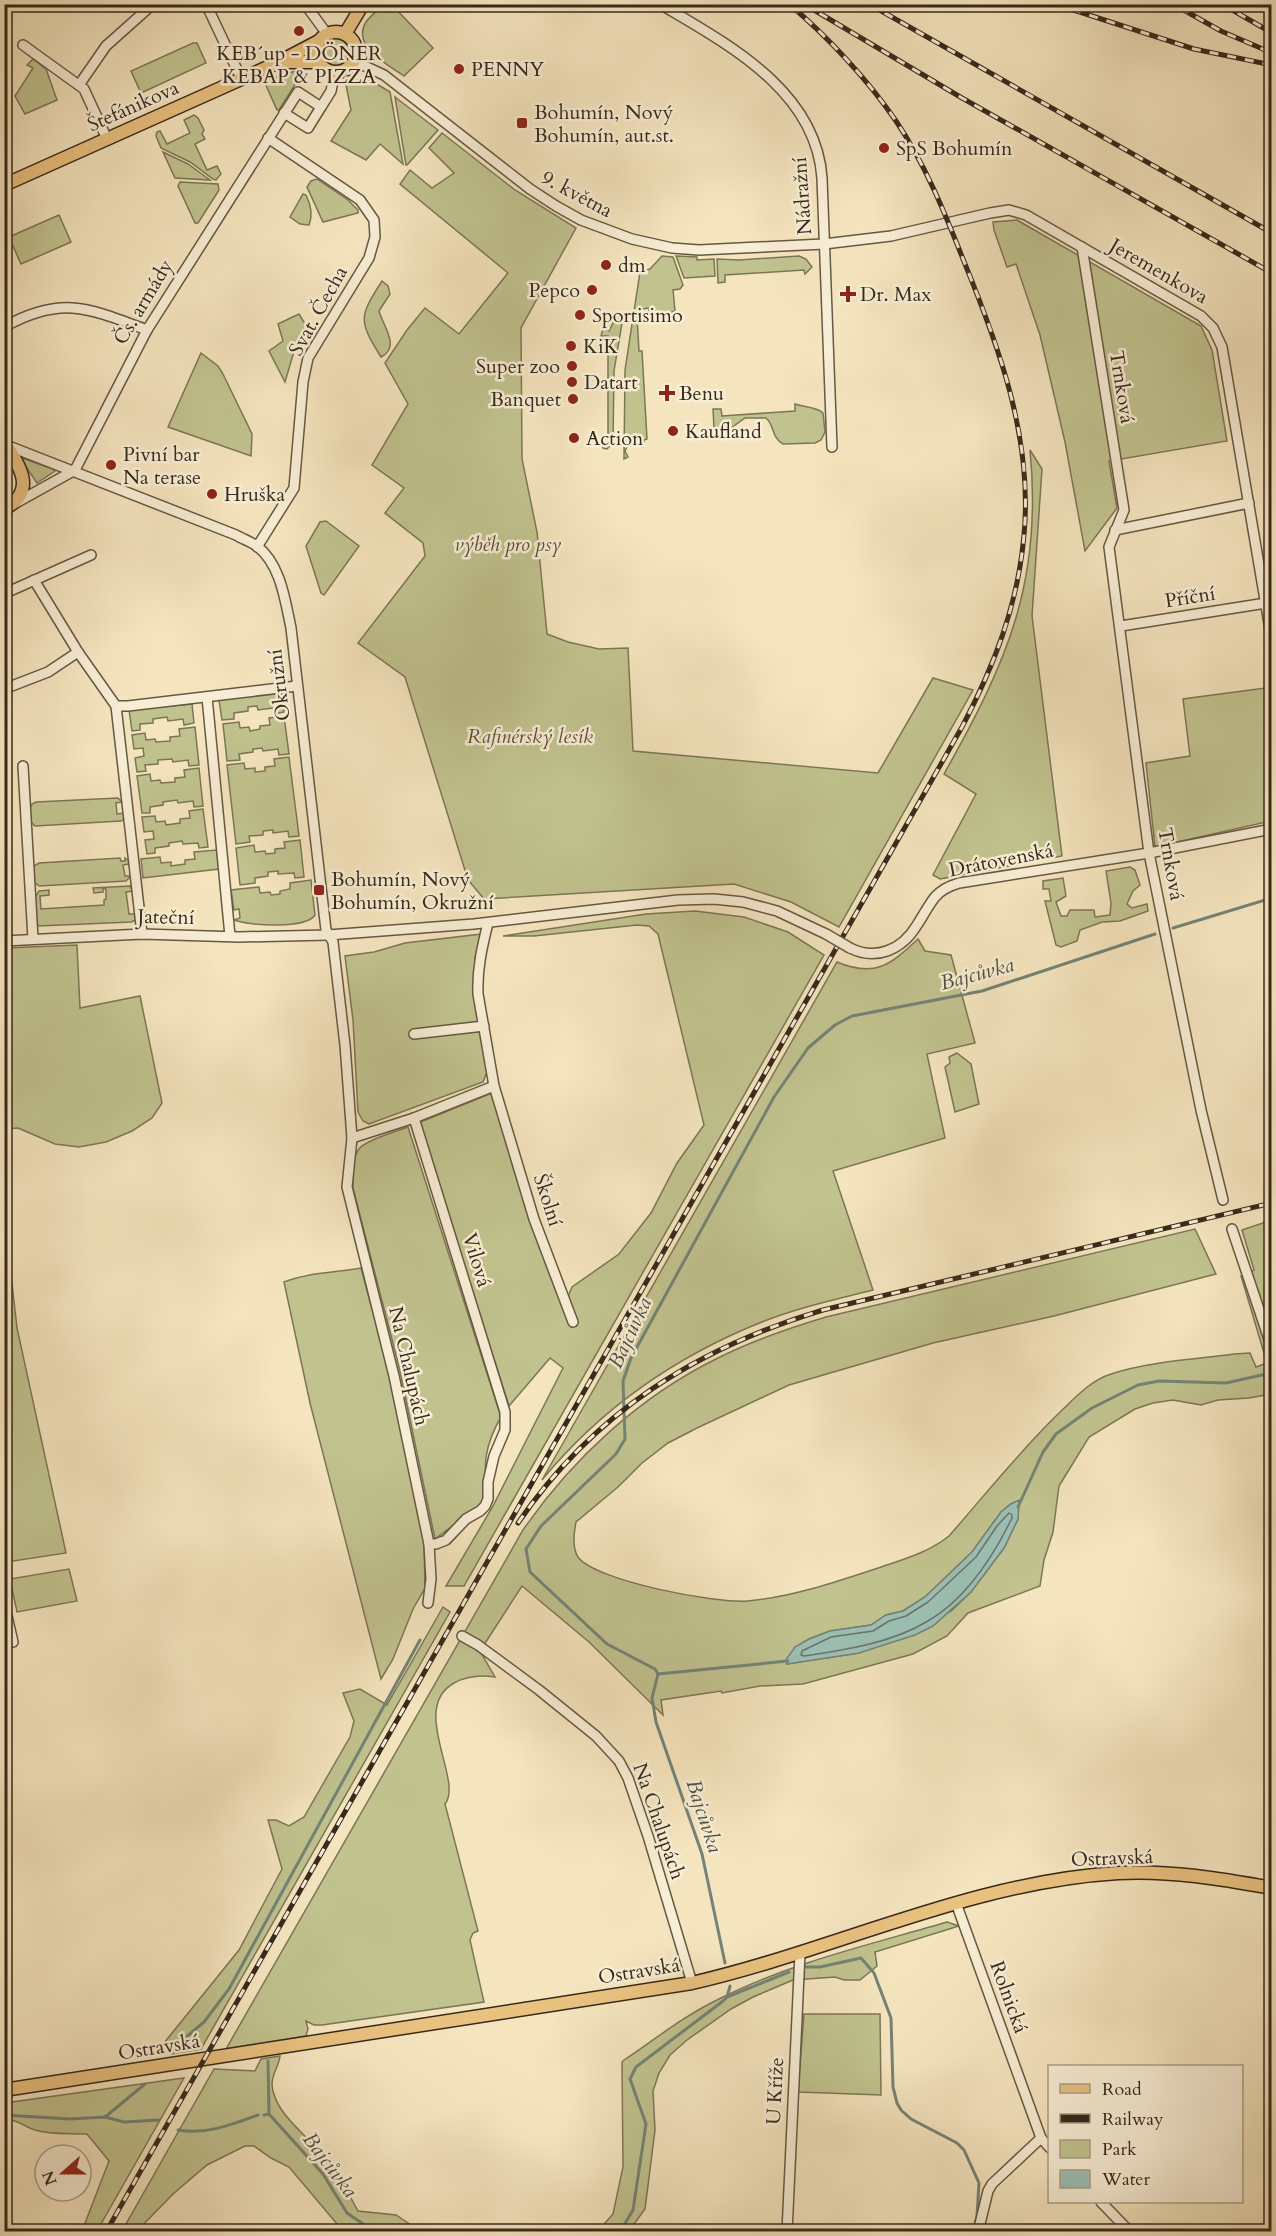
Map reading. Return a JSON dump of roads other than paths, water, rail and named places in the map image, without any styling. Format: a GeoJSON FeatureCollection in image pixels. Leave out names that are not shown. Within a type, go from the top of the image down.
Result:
{"type":"FeatureCollection","features":[{"type":"Feature","properties":{"kind":"main road"},"geometry":{"type":"LineString","coordinates":[[345,34],[363,4]]}},
{"type":"Feature","properties":{"kind":"main road"},"geometry":{"type":"LineString","coordinates":[[336,32],[345,34],[355,45],[354,61],[346,69],[335,72],[326,69],[318,62],[316,53],[323,37],[336,32]]}},
{"type":"Feature","properties":{"kind":"main road","name":"Štefánikova"},"geometry":{"type":"LineString","coordinates":[[4,185],[277,63],[302,51],[323,37]]}},
{"type":"Feature","properties":{"kind":"main road","name":"Štefánikova"},"geometry":{"type":"LineString","coordinates":[[277,63],[318,62]]}},
{"type":"Feature","properties":{"kind":"main road"},"geometry":{"type":"LineString","coordinates":[[5,443],[22,472],[22,490],[9,506]]}},
{"type":"Feature","properties":{"kind":"main road","name":"Ostravská"},"geometry":{"type":"LineString","coordinates":[[4,2090],[692,1983],[749,1969],[997,1891],[1040,1882],[1120,1873],[1201,1877],[1272,1888]]}},
{"type":"Feature","properties":{"kind":"street"},"geometry":{"type":"LineString","coordinates":[[79,85],[105,46],[153,4]]}},
{"type":"Feature","properties":{"kind":"street"},"geometry":{"type":"LineString","coordinates":[[206,4],[241,78]]}},
{"type":"Feature","properties":{"kind":"street"},"geometry":{"type":"LineString","coordinates":[[305,4],[323,37]]}},
{"type":"Feature","properties":{"kind":"street","name":"Nádražní"},"geometry":{"type":"LineString","coordinates":[[660,4],[722,42],[765,73],[797,110],[812,134],[819,154],[824,244]]}},
{"type":"Feature","properties":{"kind":"street"},"geometry":{"type":"LineString","coordinates":[[23,45],[84,89],[107,139]]}},
{"type":"Feature","properties":{"kind":"street","name":"9. května"},"geometry":{"type":"LineString","coordinates":[[354,61],[384,75],[530,189],[568,213],[606,231],[646,243],[699,250],[824,244],[891,237],[990,213]]}},
{"type":"Feature","properties":{"kind":"street"},"geometry":{"type":"LineString","coordinates":[[284,113],[308,128],[331,92],[335,72]]}},
{"type":"Feature","properties":{"kind":"street","name":"Čs. armády"},"geometry":{"type":"LineString","coordinates":[[75,470],[147,330],[298,92],[321,107]]}},
{"type":"Feature","properties":{"kind":"street","name":"Svat. Čecha"},"geometry":{"type":"LineString","coordinates":[[257,547],[294,488],[303,382],[308,358],[369,258],[375,237],[374,220],[360,200],[268,138]]}},
{"type":"Feature","properties":{"kind":"street","name":"Jeremenkova"},"geometry":{"type":"LineString","coordinates":[[990,213],[1009,210],[1020,212],[1202,316],[1213,328],[1224,354],[1272,641]]}},
{"type":"Feature","properties":{"kind":"street"},"geometry":{"type":"LineString","coordinates":[[824,244],[832,447]]}},
{"type":"Feature","properties":{"kind":"street","name":"Trnková"},"geometry":{"type":"LineString","coordinates":[[1082,247],[1124,510],[1109,547],[1149,853],[1201,1110],[1223,1200]]}},
{"type":"Feature","properties":{"kind":"street"},"geometry":{"type":"LineString","coordinates":[[4,327],[34,312],[67,308],[99,313],[147,330]]}},
{"type":"Feature","properties":{"kind":"street","name":"Okružní"},"geometry":{"type":"LineString","coordinates":[[5,443],[236,535],[257,547],[273,567],[283,589],[291,628],[328,935]]}},
{"type":"Feature","properties":{"kind":"street"},"geometry":{"type":"LineString","coordinates":[[9,506],[75,470]]}},
{"type":"Feature","properties":{"kind":"street"},"geometry":{"type":"LineString","coordinates":[[1115,530],[1249,503]]}},
{"type":"Feature","properties":{"kind":"street"},"geometry":{"type":"LineString","coordinates":[[10,591],[91,555]]}},
{"type":"Feature","properties":{"kind":"street"},"geometry":{"type":"LineString","coordinates":[[34,580],[78,652],[116,706],[142,934]]}},
{"type":"Feature","properties":{"kind":"street","name":"Příční"},"geometry":{"type":"LineString","coordinates":[[1121,626],[1266,603]]}},
{"type":"Feature","properties":{"kind":"street"},"geometry":{"type":"LineString","coordinates":[[4,689],[48,672],[78,652]]}},
{"type":"Feature","properties":{"kind":"street"},"geometry":{"type":"LineString","coordinates":[[116,706],[297,686]]}},
{"type":"Feature","properties":{"kind":"street"},"geometry":{"type":"LineString","coordinates":[[207,697],[230,936]]}},
{"type":"Feature","properties":{"kind":"street"},"geometry":{"type":"LineString","coordinates":[[23,766],[33,939]]}},
{"type":"Feature","properties":{"kind":"street","name":"Drátovenská"},"geometry":{"type":"LineString","coordinates":[[488,923],[627,905],[714,899],[743,902],[777,911],[850,948],[871,954],[892,949],[909,937],[935,897],[946,888],[958,883],[1149,853],[1272,829]]}},
{"type":"Feature","properties":{"kind":"street"},"geometry":{"type":"LineString","coordinates":[[328,935],[488,923]]}},
{"type":"Feature","properties":{"kind":"street","name":"Školní"},"geometry":{"type":"LineString","coordinates":[[488,923],[478,966],[478,994],[494,1086],[534,1219],[573,1322]]}},
{"type":"Feature","properties":{"kind":"street","name":"Jateční"},"geometry":{"type":"LineString","coordinates":[[4,941],[142,934],[328,935]]}},
{"type":"Feature","properties":{"kind":"street","name":"Na Chalupách"},"geometry":{"type":"LineString","coordinates":[[328,935],[333,942],[352,1138],[347,1187],[394,1376],[429,1544],[431,1579],[428,1603]]}},
{"type":"Feature","properties":{"kind":"street"},"geometry":{"type":"LineString","coordinates":[[414,1034],[484,1026]]}},
{"type":"Feature","properties":{"kind":"street"},"geometry":{"type":"LineString","coordinates":[[352,1138],[414,1118],[494,1086]]}},
{"type":"Feature","properties":{"kind":"street","name":"Vilová"},"geometry":{"type":"LineString","coordinates":[[414,1118],[506,1412],[505,1430],[494,1456],[485,1506],[466,1519],[446,1539],[436,1544],[429,1544]]}},
{"type":"Feature","properties":{"kind":"street"},"geometry":{"type":"LineString","coordinates":[[1232,1229],[1272,1348]]}},
{"type":"Feature","properties":{"kind":"street"},"geometry":{"type":"LineString","coordinates":[[4,1603],[12,1642]]}},
{"type":"Feature","properties":{"kind":"street","name":"Na Chalupách"},"geometry":{"type":"LineString","coordinates":[[462,1636],[539,1689],[596,1736],[619,1761],[628,1778],[648,1836],[692,1983]]}},
{"type":"Feature","properties":{"kind":"street","name":"Rolnická"},"geometry":{"type":"LineString","coordinates":[[956,1903],[1041,2138],[1048,2146]]}},
{"type":"Feature","properties":{"kind":"street","name":"U Kříže"},"geometry":{"type":"LineString","coordinates":[[787,2232],[800,1953]]}},
{"type":"Feature","properties":{"kind":"street"},"geometry":{"type":"LineString","coordinates":[[978,2232],[988,2191],[992,2184],[1041,2138]]}},
{"type":"Feature","properties":{"kind":"street"},"geometry":{"type":"LineString","coordinates":[[1102,2203],[1130,2232]]}},
{"type":"Feature","properties":{"kind":"water"},"geometry":{"type":"Polygon","coordinates":[[[1019,1500],[1018,1519],[1004,1548],[971,1592],[933,1626],[915,1635],[859,1653],[787,1664],[785,1661],[795,1647],[809,1639],[830,1631],[871,1625],[886,1615],[903,1611],[925,1597],[972,1552],[1001,1512],[1019,1500]]]}},
{"type":"Feature","properties":{"kind":"waterway","name":"Bajcůvka"},"geometry":{"type":"LineString","coordinates":[[1173,928],[1272,898]]}},
{"type":"Feature","properties":{"kind":"waterway","name":"Bajcůvka"},"geometry":{"type":"LineString","coordinates":[[725,1963],[702,1854],[656,1722],[652,1698],[658,1674],[655,1669],[607,1644],[530,1572],[526,1549],[541,1526],[616,1454],[625,1439],[623,1381],[631,1358],[774,1097],[808,1048],[835,1025],[852,1016],[982,991],[1155,934]]}},
{"type":"Feature","properties":{"kind":"waterway"},"geometry":{"type":"LineString","coordinates":[[1018,1507],[1043,1452],[1056,1434],[1092,1408],[1138,1385],[1159,1381],[1226,1383],[1271,1373]]}},
{"type":"Feature","properties":{"kind":"waterway"},"geometry":{"type":"LineString","coordinates":[[172,2049],[204,2022],[229,1989],[420,1640]]}},
{"type":"Feature","properties":{"kind":"waterway"},"geometry":{"type":"LineString","coordinates":[[658,1674],[788,1661]]}},
{"type":"Feature","properties":{"kind":"waterway"},"geometry":{"type":"LineString","coordinates":[[804,1967],[820,1967],[861,1958],[874,1973],[891,2018],[893,2087],[897,2103],[911,2119],[957,2143],[964,2150],[979,2183],[977,2216],[973,2232]]}},
{"type":"Feature","properties":{"kind":"waterway"},"geometry":{"type":"LineString","coordinates":[[727,1997],[789,1972]]}},
{"type":"Feature","properties":{"kind":"waterway","name":"Bajcůvka"},"geometry":{"type":"LineString","coordinates":[[616,2232],[624,2225],[633,2210],[646,2124],[630,2079],[636,2067],[723,2001],[727,1997],[730,1986]]}},
{"type":"Feature","properties":{"kind":"waterway"},"geometry":{"type":"LineString","coordinates":[[268,2061],[269,2114]]}},
{"type":"Feature","properties":{"kind":"waterway"},"geometry":{"type":"LineString","coordinates":[[105,2117],[145,2084]]}},
{"type":"Feature","properties":{"kind":"waterway","name":"Bajcůvka"},"geometry":{"type":"LineString","coordinates":[[264,2115],[269,2114],[323,2174],[347,2213],[375,2232]]}},
{"type":"Feature","properties":{"kind":"waterway","name":"Bajcůvka"},"geometry":{"type":"LineString","coordinates":[[4,2115],[70,2119],[105,2117],[124,2122],[159,2120]]}},
{"type":"Feature","properties":{"kind":"waterway","name":"Bajcůvka"},"geometry":{"type":"LineString","coordinates":[[178,2130],[208,2130],[258,2115]]}},
{"type":"Feature","properties":{"kind":"railway"},"geometry":{"type":"LineString","coordinates":[[106,2232],[962,727],[1003,634],[1021,561],[1025,499],[1018,428],[989,326],[941,206],[906,137],[860,75],[833,45],[789,4]]}},
{"type":"Feature","properties":{"kind":"railway"},"geometry":{"type":"LineString","coordinates":[[804,4],[962,98],[1272,273]]}},
{"type":"Feature","properties":{"kind":"railway"},"geometry":{"type":"LineString","coordinates":[[869,4],[1272,233]]}},
{"type":"Feature","properties":{"kind":"railway"},"geometry":{"type":"LineString","coordinates":[[1055,4],[1194,49],[1272,65]]}},
{"type":"Feature","properties":{"kind":"railway"},"geometry":{"type":"LineString","coordinates":[[1222,4],[1272,33]]}},
{"type":"Feature","properties":{"kind":"railway"},"geometry":{"type":"LineString","coordinates":[[1180,8],[1221,31],[1272,53]]}},
{"type":"Feature","properties":{"kind":"railway"},"geometry":{"type":"LineString","coordinates":[[518,1523],[580,1448],[615,1417],[652,1389],[691,1365],[733,1344],[823,1310],[1272,1203]]}},
{"type":"Feature","properties":{"kind":"place","name":"KEB´up - DÖNER KEBAP & PIZZA"},"geometry":{"type":"Point","coordinates":[299,31]}},
{"type":"Feature","properties":{"kind":"place","name":"PENNY"},"geometry":{"type":"Point","coordinates":[459,69]}},
{"type":"Feature","properties":{"kind":"place","name":"Bohumín, Nový Bohumín, aut.st."},"geometry":{"type":"Point","coordinates":[522,123]}},
{"type":"Feature","properties":{"kind":"place","name":"SpS Bohumín"},"geometry":{"type":"Point","coordinates":[884,148]}},
{"type":"Feature","properties":{"kind":"place","name":"dm"},"geometry":{"type":"Point","coordinates":[606,265]}},
{"type":"Feature","properties":{"kind":"place","name":"Pepco"},"geometry":{"type":"Point","coordinates":[592,290]}},
{"type":"Feature","properties":{"kind":"place","name":"Dr. Max"},"geometry":{"type":"Point","coordinates":[848,294]}},
{"type":"Feature","properties":{"kind":"place","name":"Sportisimo"},"geometry":{"type":"Point","coordinates":[580,315]}},
{"type":"Feature","properties":{"kind":"place","name":"KiK"},"geometry":{"type":"Point","coordinates":[571,346]}},
{"type":"Feature","properties":{"kind":"place","name":"Super zoo"},"geometry":{"type":"Point","coordinates":[572,366]}},
{"type":"Feature","properties":{"kind":"place","name":"Datart"},"geometry":{"type":"Point","coordinates":[572,382]}},
{"type":"Feature","properties":{"kind":"place","name":"Benu"},"geometry":{"type":"Point","coordinates":[667,393]}},
{"type":"Feature","properties":{"kind":"place","name":"Banquet"},"geometry":{"type":"Point","coordinates":[573,399]}},
{"type":"Feature","properties":{"kind":"place","name":"Kaufland"},"geometry":{"type":"Point","coordinates":[673,431]}},
{"type":"Feature","properties":{"kind":"place","name":"Action"},"geometry":{"type":"Point","coordinates":[574,438]}},
{"type":"Feature","properties":{"kind":"place","name":"Pivní bar Na terase"},"geometry":{"type":"Point","coordinates":[111,465]}},
{"type":"Feature","properties":{"kind":"place","name":"Hruška"},"geometry":{"type":"Point","coordinates":[212,494]}},
{"type":"Feature","properties":{"kind":"place","name":"Bohumín, Nový Bohumín, Okružní"},"geometry":{"type":"Point","coordinates":[319,890]}},
{"type":"Feature","properties":{"kind":"park label","name":"výběh pro psy"},"geometry":{"type":"Point","coordinates":[508,544]}},
{"type":"Feature","properties":{"kind":"park label","name":"Rafinérský lesík"},"geometry":{"type":"Point","coordinates":[530,736]}}]}
